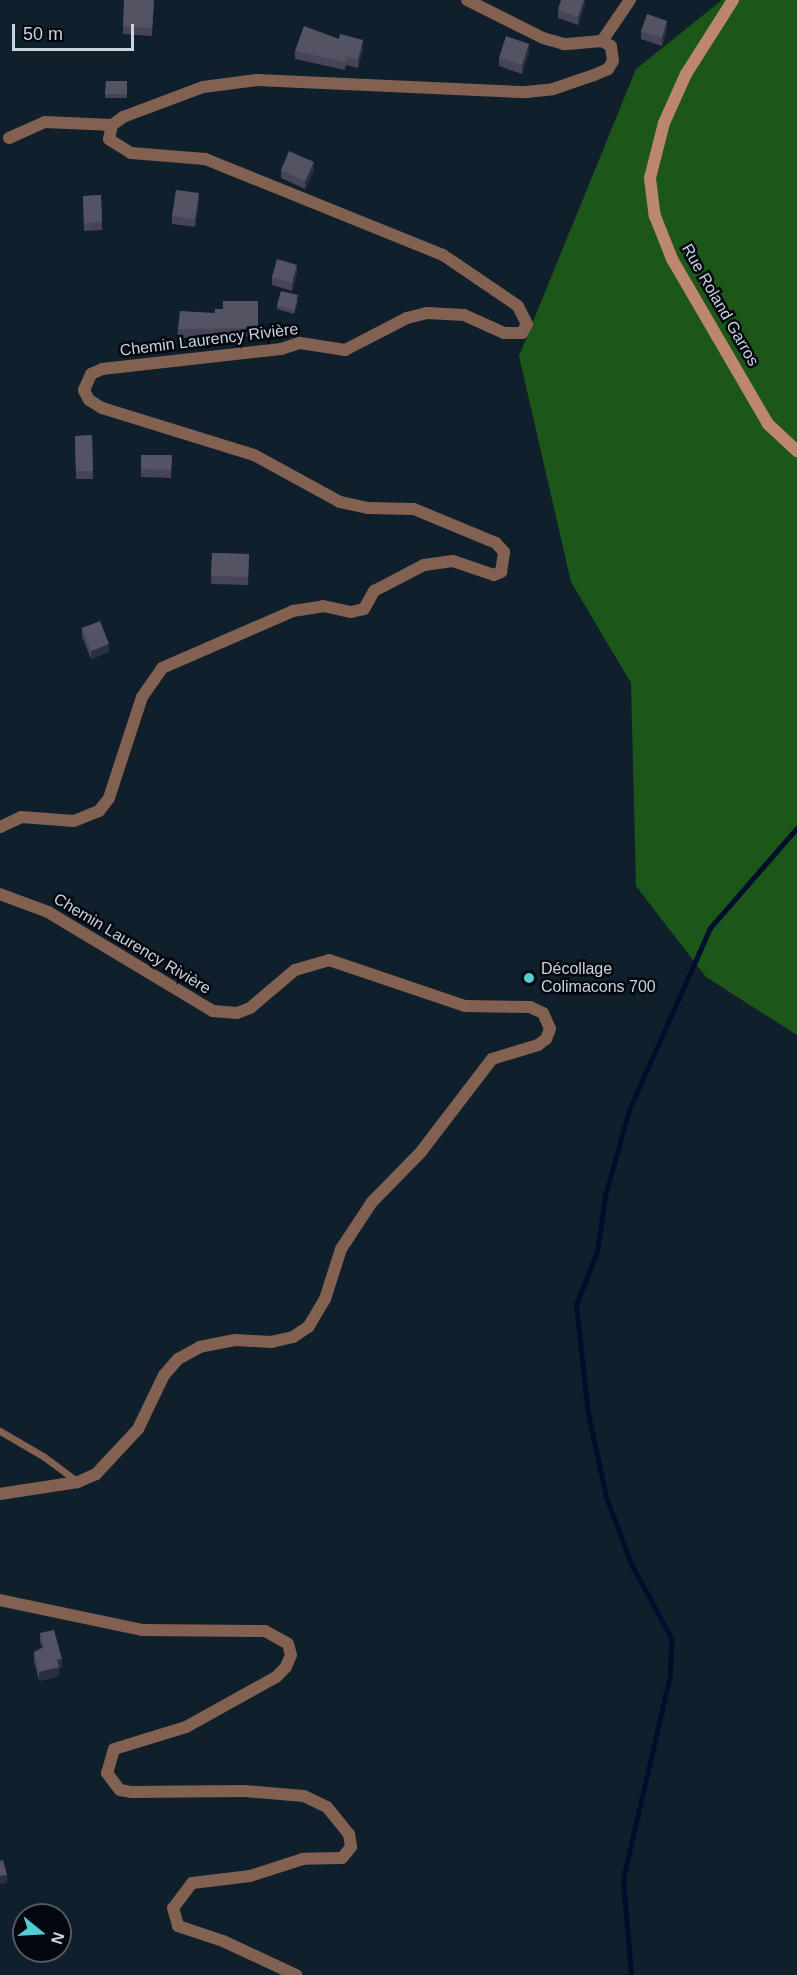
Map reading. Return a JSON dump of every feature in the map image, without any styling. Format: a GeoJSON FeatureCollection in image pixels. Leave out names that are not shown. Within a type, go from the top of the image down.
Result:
{"type":"FeatureCollection","features":[{"type":"Feature","properties":{"kind":"main road","name":"Rue Roland Garros"},"geometry":{"type":"LineString","coordinates":[[733,0],[686,74],[664,123],[650,178],[655,216],[672,259],[768,424],[797,451]]}},
{"type":"Feature","properties":{"kind":"street"},"geometry":{"type":"LineString","coordinates":[[9,138],[45,123],[112,126],[147,106],[203,87],[256,80],[542,91],[608,69],[614,53],[611,46],[602,41],[564,44],[543,38],[466,0]]}},
{"type":"Feature","properties":{"kind":"street"},"geometry":{"type":"LineString","coordinates":[[602,41],[630,0]]}},
{"type":"Feature","properties":{"kind":"street","name":"Chemin Laurency Rivière"},"geometry":{"type":"LineString","coordinates":[[0,827],[21,817],[74,821],[99,811],[109,798],[142,697],[162,668],[293,611],[323,606],[351,612],[364,609],[374,591],[424,565],[453,561],[494,575],[501,572],[505,564],[504,552],[496,543],[414,509],[368,508],[340,502],[254,455],[102,408],[89,400],[85,383],[102,369],[281,349],[300,343],[345,350],[407,318],[427,313],[464,315],[514,335],[522,333],[527,324],[518,306],[442,255],[205,159],[120,149],[109,139],[112,126]]}},
{"type":"Feature","properties":{"kind":"street","name":"Chemin Laurency Rivière"},"geometry":{"type":"LineString","coordinates":[[0,894],[48,912],[213,1011],[237,1013],[250,1008],[295,970],[329,960],[465,1006],[530,1007],[543,1013],[550,1029],[546,1039],[538,1045],[492,1059],[421,1152],[372,1202],[341,1249],[322,1306],[308,1327],[293,1337],[272,1342],[218,1341],[178,1359],[164,1375],[138,1429],[123,1449],[96,1473],[78,1482],[0,1494]]}},
{"type":"Feature","properties":{"kind":"street"},"geometry":{"type":"LineString","coordinates":[[0,1600],[142,1630],[265,1631],[288,1644],[291,1654],[286,1667],[276,1677],[186,1727],[114,1749],[107,1773],[120,1790],[131,1792],[244,1791],[304,1796],[327,1807],[349,1834],[351,1847],[342,1858],[303,1859],[250,1875],[192,1883],[173,1908],[178,1926],[223,1941],[296,1975]]}},
{"type":"Feature","properties":{"kind":"lane"},"geometry":{"type":"LineString","coordinates":[[0,1431],[43,1456],[78,1482]]}},
{"type":"Feature","properties":{"kind":"green space"},"geometry":{"type":"Polygon","coordinates":[[[722,0],[797,0],[797,1035],[706,977],[636,886],[631,683],[571,582],[519,356],[636,69],[722,0]]]}},
{"type":"Feature","properties":{"kind":"building"},"geometry":{"type":"Polygon","coordinates":[[[124,0],[154,0],[152,28],[123,26],[124,0]]]}},
{"type":"Feature","properties":{"kind":"building"},"geometry":{"type":"Polygon","coordinates":[[[561,0],[584,0],[578,17],[558,10],[561,0]]]}},
{"type":"Feature","properties":{"kind":"building"},"geometry":{"type":"Polygon","coordinates":[[[647,14],[667,21],[662,38],[641,31],[647,14]]]}},
{"type":"Feature","properties":{"kind":"building"},"geometry":{"type":"Polygon","coordinates":[[[304,26],[339,39],[340,34],[363,40],[358,60],[346,56],[345,62],[295,51],[304,26]]]}},
{"type":"Feature","properties":{"kind":"building"},"geometry":{"type":"Polygon","coordinates":[[[506,36],[529,44],[522,65],[499,58],[506,36]]]}},
{"type":"Feature","properties":{"kind":"building"},"geometry":{"type":"Polygon","coordinates":[[[106,81],[127,81],[127,94],[105,94],[106,81]]]}},
{"type":"Feature","properties":{"kind":"building"},"geometry":{"type":"Polygon","coordinates":[[[289,151],[314,162],[305,181],[281,170],[289,151]]]}},
{"type":"Feature","properties":{"kind":"building"},"geometry":{"type":"Polygon","coordinates":[[[176,190],[199,193],[195,219],[172,216],[176,190]]]}},
{"type":"Feature","properties":{"kind":"building"},"geometry":{"type":"Polygon","coordinates":[[[101,195],[102,222],[84,223],[83,196],[101,195]]]}},
{"type":"Feature","properties":{"kind":"building"},"geometry":{"type":"Polygon","coordinates":[[[277,259],[297,265],[292,283],[272,277],[277,259]]]}},
{"type":"Feature","properties":{"kind":"building"},"geometry":{"type":"Polygon","coordinates":[[[281,291],[298,295],[294,310],[277,305],[281,291]]]}},
{"type":"Feature","properties":{"kind":"building"},"geometry":{"type":"Polygon","coordinates":[[[223,301],[258,301],[258,328],[178,329],[180,311],[215,313],[215,309],[223,309],[223,301]]]}},
{"type":"Feature","properties":{"kind":"building"},"geometry":{"type":"Polygon","coordinates":[[[92,435],[93,471],[76,471],[75,436],[92,435]]]}},
{"type":"Feature","properties":{"kind":"building"},"geometry":{"type":"Polygon","coordinates":[[[141,455],[172,455],[171,470],[141,469],[141,455]]]}},
{"type":"Feature","properties":{"kind":"building"},"geometry":{"type":"Polygon","coordinates":[[[212,553],[249,554],[248,577],[211,576],[212,553]]]}},
{"type":"Feature","properties":{"kind":"building"},"geometry":{"type":"Polygon","coordinates":[[[100,621],[109,644],[91,651],[82,628],[100,621]]]}},
{"type":"Feature","properties":{"kind":"building"},"geometry":{"type":"Polygon","coordinates":[[[54,1630],[62,1659],[57,1660],[59,1667],[39,1672],[34,1652],[44,1647],[40,1633],[54,1630]]]}},
{"type":"Feature","properties":{"kind":"building"},"geometry":{"type":"Polygon","coordinates":[[[3,1860],[7,1875],[0,1876],[0,1861],[3,1860]]]}},
{"type":"Feature","properties":{"kind":"waterway"},"geometry":{"type":"LineString","coordinates":[[631,1975],[623,1879],[670,1675],[671,1638],[631,1564],[606,1497],[588,1414],[576,1305],[597,1251],[605,1196],[629,1110],[710,928],[797,828]]}},
{"type":"Feature","properties":{"kind":"place","name":"Décollage Colimacons 700"},"geometry":{"type":"Point","coordinates":[529,978]}}]}
